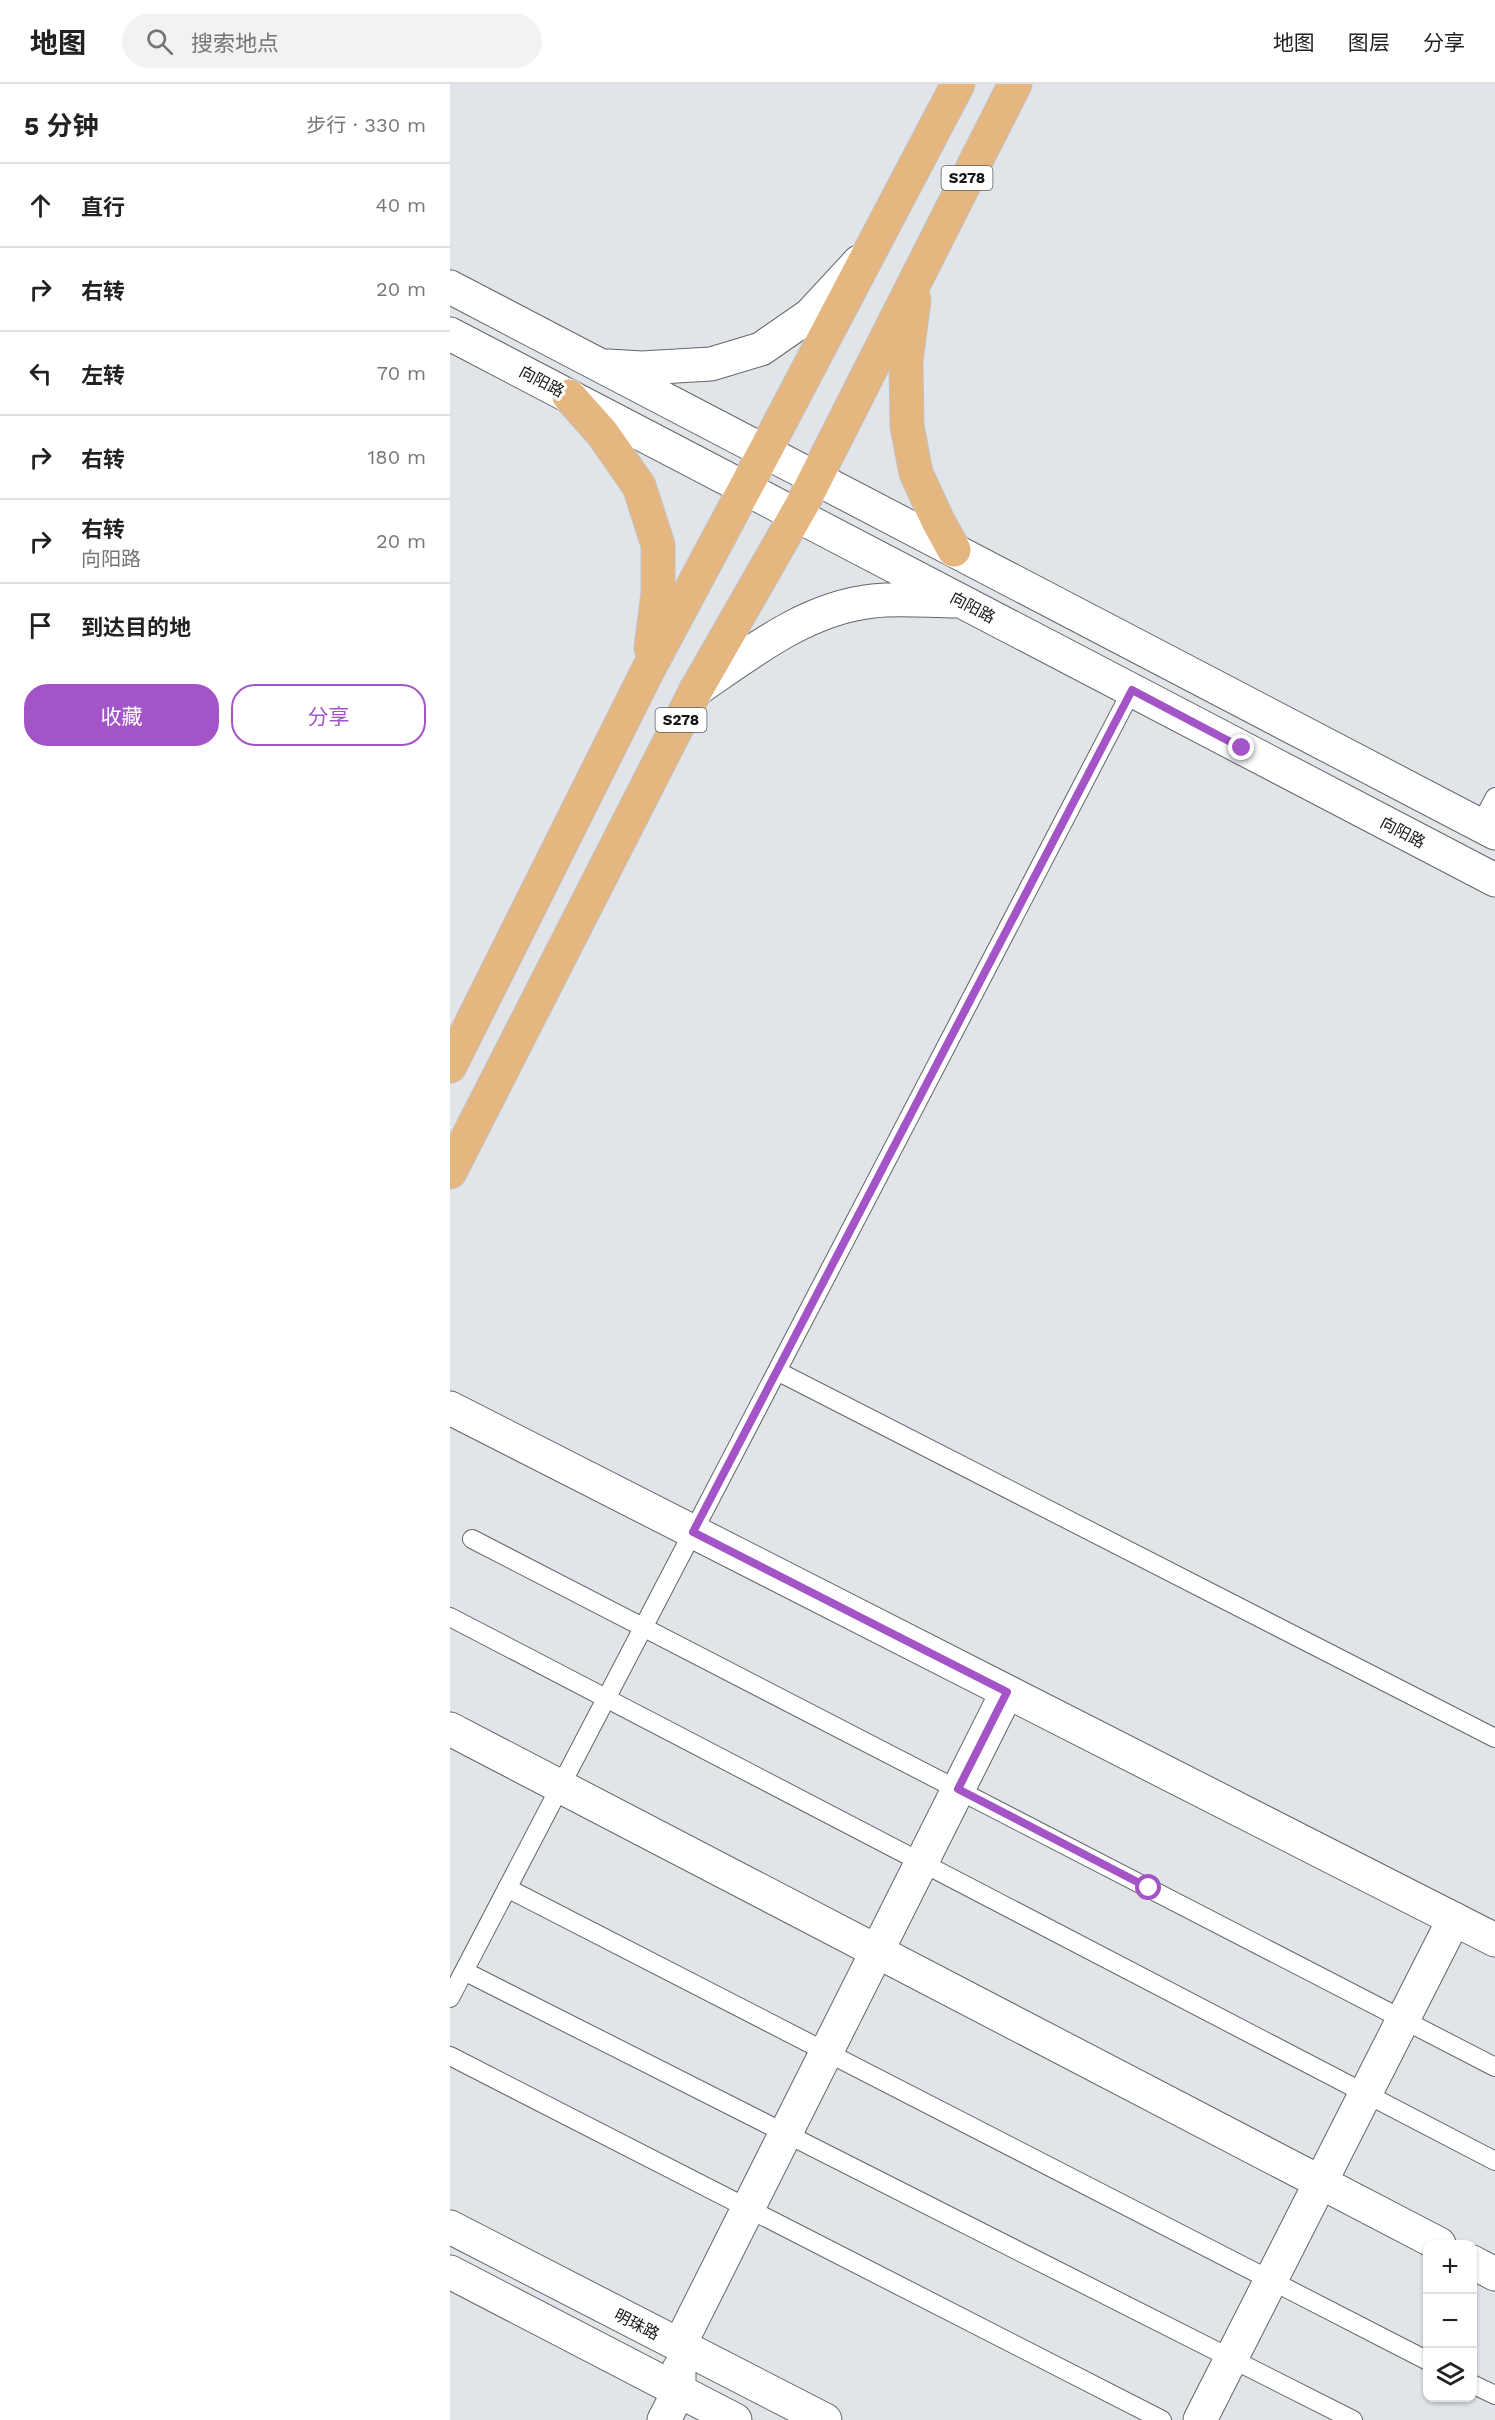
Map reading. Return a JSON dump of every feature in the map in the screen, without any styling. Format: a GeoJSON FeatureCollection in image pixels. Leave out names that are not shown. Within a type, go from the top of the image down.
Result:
{"type":"FeatureCollection","features":[{"type":"Feature","properties":{"kind":"main road","name":"S278"},"geometry":{"type":"LineString","coordinates":[[450,1066],[648,670],[957,84]]}},
{"type":"Feature","properties":{"kind":"main road","name":"S278"},"geometry":{"type":"LineString","coordinates":[[450,1172],[696,690],[796,515],[1015,84]]}},
{"type":"Feature","properties":{"kind":"main road"},"geometry":{"type":"LineString","coordinates":[[918,271],[906,361],[908,426],[916,473],[954,550]]}},
{"type":"Feature","properties":{"kind":"main road"},"geometry":{"type":"LineString","coordinates":[[569,396],[602,433],[639,486],[658,545],[658,593],[648,670]]}},
{"type":"Feature","properties":{"kind":"street"},"geometry":{"type":"LineString","coordinates":[[601,366],[642,368],[711,364],[761,349],[810,315],[872,247]]}},
{"type":"Feature","properties":{"kind":"street"},"geometry":{"type":"LineString","coordinates":[[450,287],[1488,829]]}},
{"type":"Feature","properties":{"kind":"street","name":"向阳路"},"geometry":{"type":"LineString","coordinates":[[450,334],[1495,880]]}},
{"type":"Feature","properties":{"kind":"street"},"geometry":{"type":"LineString","coordinates":[[696,690],[768,641],[819,615],[872,601],[961,601]]}},
{"type":"Feature","properties":{"kind":"street"},"geometry":{"type":"LineString","coordinates":[[450,1408],[1495,1940]]}},
{"type":"Feature","properties":{"kind":"street"},"geometry":{"type":"LineString","coordinates":[[664,2420],[679,2391],[679,2346],[1007,1692]]}},
{"type":"Feature","properties":{"kind":"street"},"geometry":{"type":"LineString","coordinates":[[450,1729],[1431,2240]]}},
{"type":"Feature","properties":{"kind":"street"},"geometry":{"type":"LineString","coordinates":[[1200,2420],[1454,1919]]}},
{"type":"Feature","properties":{"kind":"street","name":"明珠路"},"geometry":{"type":"LineString","coordinates":[[450,2227],[825,2420]]}},
{"type":"Feature","properties":{"kind":"street"},"geometry":{"type":"LineString","coordinates":[[1477,2264],[1495,2274]]}},
{"type":"Feature","properties":{"kind":"street"},"geometry":{"type":"LineString","coordinates":[[450,2272],[735,2420]]}},
{"type":"Feature","properties":{"kind":"lane"},"geometry":{"type":"LineString","coordinates":[[450,1998],[1132,690]]}},
{"type":"Feature","properties":{"kind":"lane"},"geometry":{"type":"LineString","coordinates":[[1488,829],[1495,797]]}},
{"type":"Feature","properties":{"kind":"lane"},"geometry":{"type":"LineString","coordinates":[[777,1371],[1495,1738]]}},
{"type":"Feature","properties":{"kind":"lane"},"geometry":{"type":"LineString","coordinates":[[472,1539],[1495,2067]]}},
{"type":"Feature","properties":{"kind":"lane"},"geometry":{"type":"LineString","coordinates":[[450,1617],[1495,2161]]}},
{"type":"Feature","properties":{"kind":"lane"},"geometry":{"type":"LineString","coordinates":[[507,1888],[1423,2358]]}},
{"type":"Feature","properties":{"kind":"lane"},"geometry":{"type":"LineString","coordinates":[[464,1971],[1353,2420]]}},
{"type":"Feature","properties":{"kind":"lane"},"geometry":{"type":"LineString","coordinates":[[450,2056],[1162,2420]]}},
{"type":"Feature","properties":{"kind":"lane"},"geometry":{"type":"LineString","coordinates":[[1477,2386],[1495,2396]]}},
{"type":"Feature","properties":{"kind":"route"},"geometry":{"type":"LineString","coordinates":[[1149,1888],[958,1789],[1007,1692],[693,1532],[1132,690],[1242,748]]}}]}
